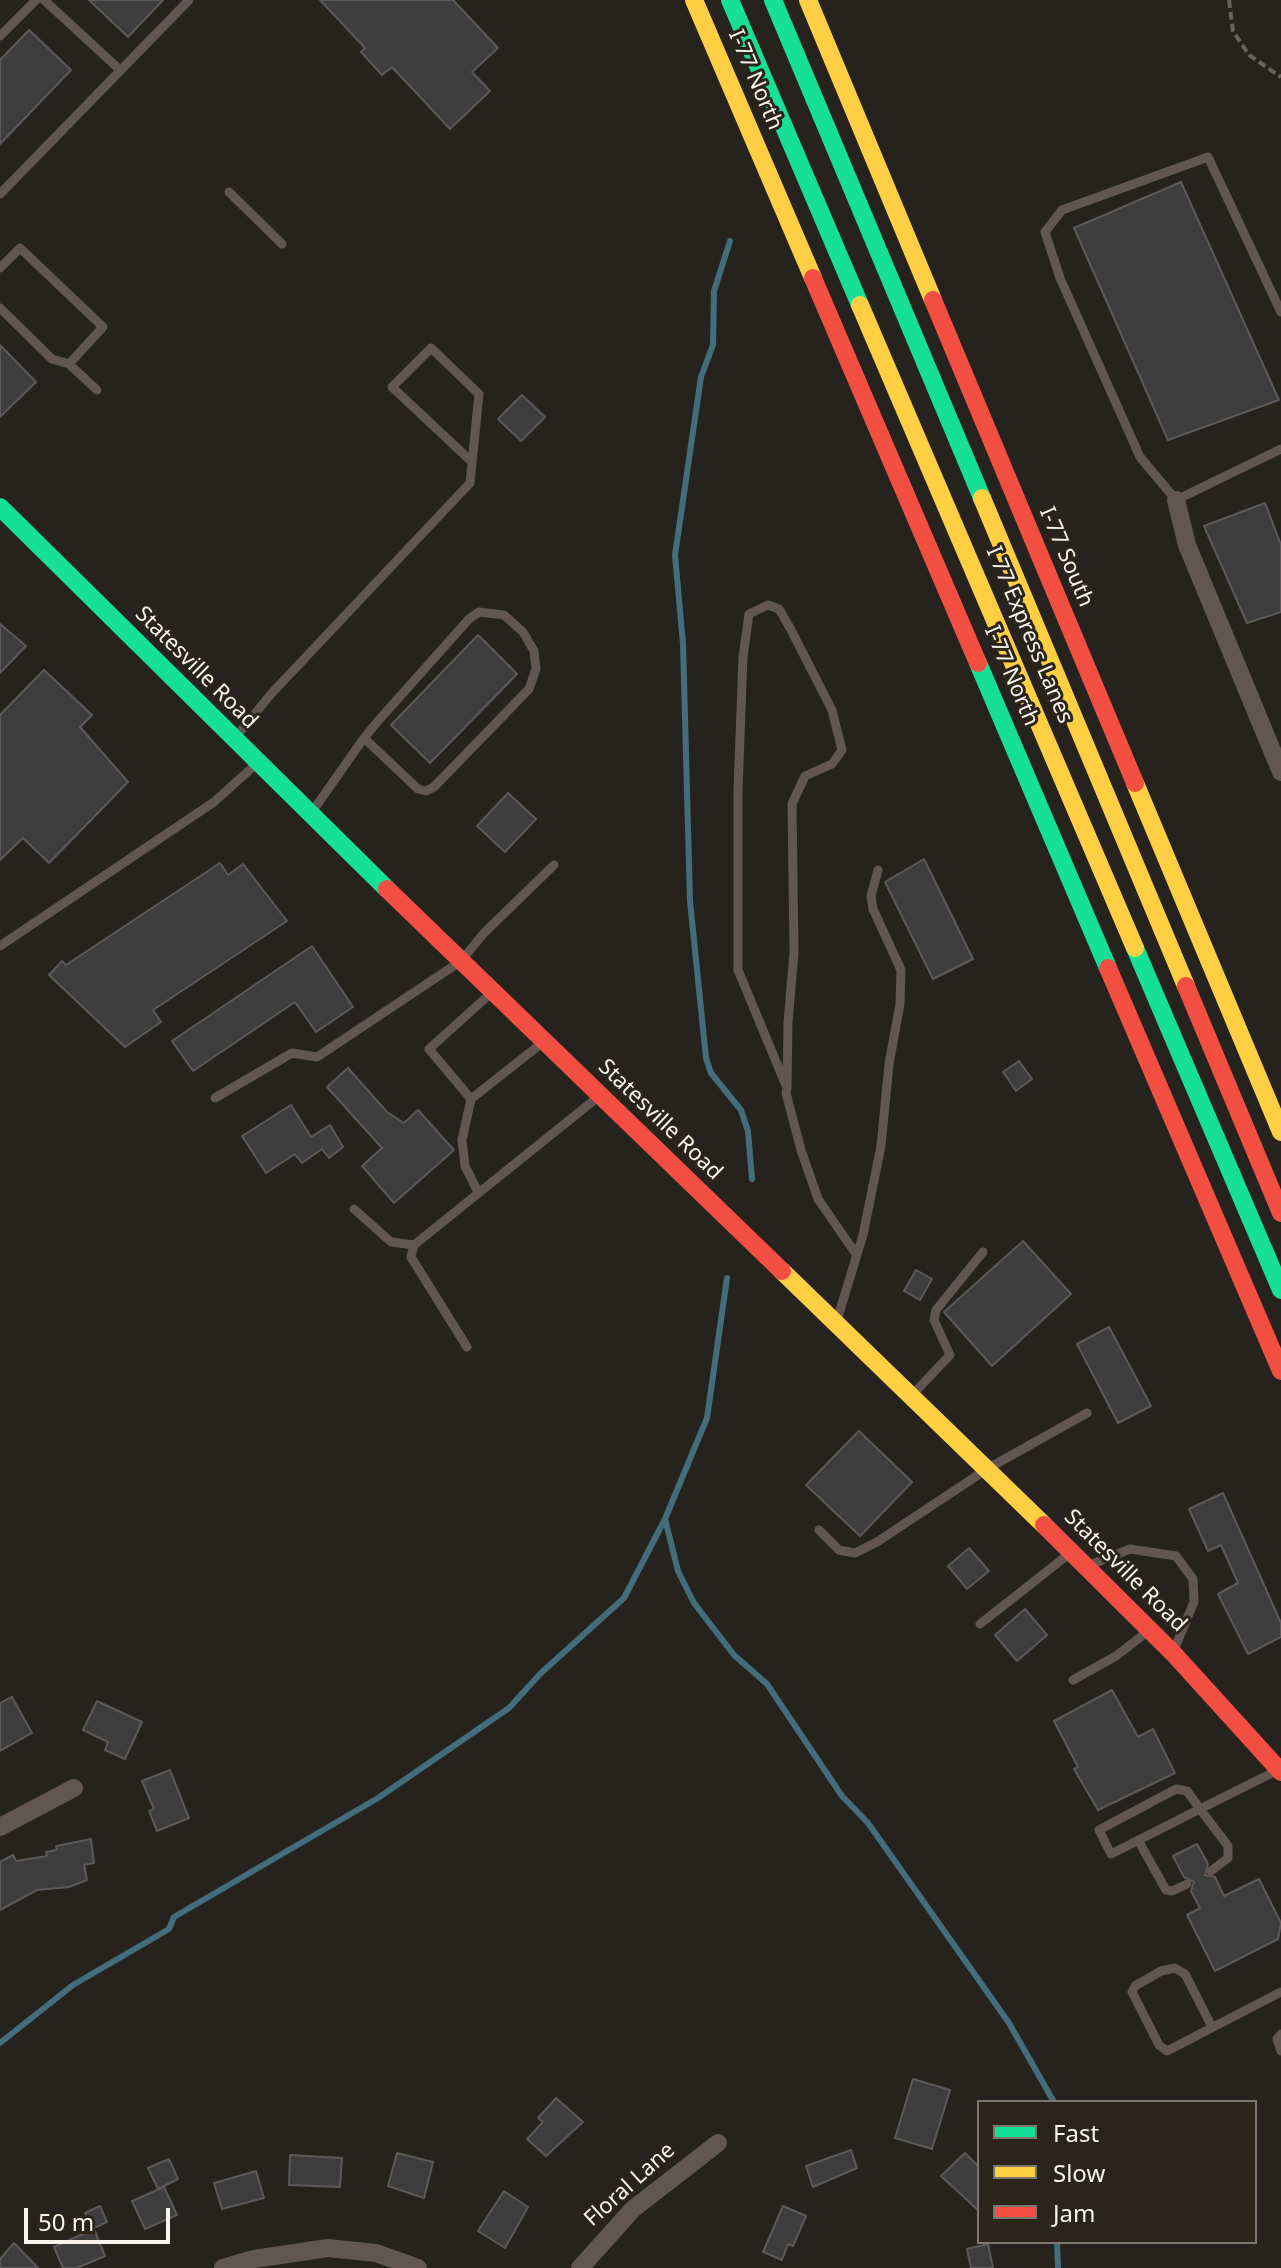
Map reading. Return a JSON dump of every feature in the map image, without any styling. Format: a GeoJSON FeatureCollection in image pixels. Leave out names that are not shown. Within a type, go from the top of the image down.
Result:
{"type":"FeatureCollection","features":[{"type":"Feature","properties":{"kind":"main road","name":"I-77 North"},"geometry":{"type":"LineString","coordinates":[[694,0],[1281,1371]]}},
{"type":"Feature","properties":{"kind":"main road","name":"I 77 Express Lanes"},"geometry":{"type":"LineString","coordinates":[[730,0],[1281,1290]]}},
{"type":"Feature","properties":{"kind":"main road","name":"I 77 Express Lanes"},"geometry":{"type":"LineString","coordinates":[[773,0],[1281,1213]]}},
{"type":"Feature","properties":{"kind":"main road","name":"I-77 South"},"geometry":{"type":"LineString","coordinates":[[808,0],[1281,1132]]}},
{"type":"Feature","properties":{"kind":"main road","name":"Statesville Road"},"geometry":{"type":"LineString","coordinates":[[0,507],[310,815],[1072,1552],[1173,1653],[1280,1771]]}},
{"type":"Feature","properties":{"kind":"main road"},"geometry":{"type":"LineString","coordinates":[[1101,786],[1229,1009]]}},
{"type":"Feature","properties":{"kind":"street"},"geometry":{"type":"LineString","coordinates":[[1176,500],[1187,545],[1281,772]]}},
{"type":"Feature","properties":{"kind":"street"},"geometry":{"type":"LineString","coordinates":[[0,1827],[74,1788]]}},
{"type":"Feature","properties":{"kind":"street","name":"Floral Lane"},"geometry":{"type":"LineString","coordinates":[[580,2268],[633,2209],[718,2143]]}},
{"type":"Feature","properties":{"kind":"street"},"geometry":{"type":"LineString","coordinates":[[223,2268],[254,2259],[328,2248],[376,2253],[418,2268]]}},
{"type":"Feature","properties":{"kind":"lane"},"geometry":{"type":"LineString","coordinates":[[0,36],[36,0]]}},
{"type":"Feature","properties":{"kind":"lane"},"geometry":{"type":"LineString","coordinates":[[44,0],[119,69]]}},
{"type":"Feature","properties":{"kind":"lane"},"geometry":{"type":"LineString","coordinates":[[0,194],[189,0]]}},
{"type":"Feature","properties":{"kind":"lane"},"geometry":{"type":"LineString","coordinates":[[1281,312],[1208,157],[1062,210],[1045,232],[1060,278],[1140,457],[1176,500],[1281,449]]}},
{"type":"Feature","properties":{"kind":"lane"},"geometry":{"type":"LineString","coordinates":[[229,192],[282,244]]}},
{"type":"Feature","properties":{"kind":"lane"},"geometry":{"type":"LineString","coordinates":[[0,268],[20,248],[103,327],[69,364]]}},
{"type":"Feature","properties":{"kind":"lane"},"geometry":{"type":"LineString","coordinates":[[0,308],[52,359],[69,364],[97,390]]}},
{"type":"Feature","properties":{"kind":"lane"},"geometry":{"type":"LineString","coordinates":[[234,740],[271,694],[470,483],[479,394],[431,348],[392,387],[472,462]]}},
{"type":"Feature","properties":{"kind":"lane"},"geometry":{"type":"LineString","coordinates":[[787,1088],[794,952],[792,804],[805,776],[832,764],[842,750],[832,710],[779,609],[768,605],[749,614],[743,657],[738,790],[738,970],[787,1088],[801,1150],[818,1199],[856,1254]]}},
{"type":"Feature","properties":{"kind":"lane"},"geometry":{"type":"LineString","coordinates":[[310,815],[364,738],[469,619],[479,612],[504,615],[523,632],[534,651],[536,669],[529,689],[434,787],[426,791],[418,789],[364,738]]}},
{"type":"Feature","properties":{"kind":"lane"},"geometry":{"type":"LineString","coordinates":[[0,946],[214,802],[257,763]]}},
{"type":"Feature","properties":{"kind":"lane"},"geometry":{"type":"LineString","coordinates":[[215,1098],[292,1053],[317,1057],[461,961],[554,865]]}},
{"type":"Feature","properties":{"kind":"lane"},"geometry":{"type":"LineString","coordinates":[[836,1323],[881,1146],[889,1064],[900,1004],[901,970],[873,909],[871,896],[878,870]]}},
{"type":"Feature","properties":{"kind":"lane"},"geometry":{"type":"LineString","coordinates":[[471,1099],[429,1049],[493,991]]}},
{"type":"Feature","properties":{"kind":"lane"},"geometry":{"type":"LineString","coordinates":[[478,1192],[465,1166],[462,1140],[471,1099],[544,1041]]}},
{"type":"Feature","properties":{"kind":"lane"},"geometry":{"type":"LineString","coordinates":[[467,1347],[411,1257],[414,1245],[600,1095]]}},
{"type":"Feature","properties":{"kind":"lane"},"geometry":{"type":"LineString","coordinates":[[354,1209],[391,1242],[414,1245]]}},
{"type":"Feature","properties":{"kind":"lane"},"geometry":{"type":"LineString","coordinates":[[911,1396],[950,1355],[934,1320],[936,1310],[983,1252]]}},
{"type":"Feature","properties":{"kind":"lane"},"geometry":{"type":"LineString","coordinates":[[819,1530],[839,1550],[855,1553],[877,1542],[987,1469],[1087,1413]]}},
{"type":"Feature","properties":{"kind":"lane"},"geometry":{"type":"LineString","coordinates":[[1087,1567],[1130,1549],[1176,1556],[1193,1579],[1194,1602],[1173,1653]]}},
{"type":"Feature","properties":{"kind":"lane"},"geometry":{"type":"LineString","coordinates":[[980,1624],[1072,1552]]}},
{"type":"Feature","properties":{"kind":"lane"},"geometry":{"type":"LineString","coordinates":[[1073,1680],[1116,1656],[1150,1630]]}},
{"type":"Feature","properties":{"kind":"lane"},"geometry":{"type":"LineString","coordinates":[[1211,1871],[1228,1858],[1228,1846],[1200,1809],[1187,1791],[1176,1789],[1099,1830],[1111,1854],[1200,1809],[1280,1771]]}},
{"type":"Feature","properties":{"kind":"lane"},"geometry":{"type":"LineString","coordinates":[[1138,1840],[1166,1890],[1172,1891],[1187,1884]]}},
{"type":"Feature","properties":{"kind":"lane"},"geometry":{"type":"LineString","coordinates":[[1212,2027],[1185,1974],[1175,1968],[1161,1971],[1135,1986],[1132,1992],[1159,2045],[1167,2051],[1281,1992]]}},
{"type":"Feature","properties":{"kind":"lane"},"geometry":{"type":"LineString","coordinates":[[1281,2034],[1277,2039],[1281,2051]]}},
{"type":"Feature","properties":{"kind":"path"},"geometry":{"type":"LineString","coordinates":[[1229,0],[1233,31],[1249,55],[1281,77]]}},
{"type":"Feature","properties":{"kind":"building"},"geometry":{"type":"Polygon","coordinates":[[[89,0],[163,0],[128,37],[89,0]]]}},
{"type":"Feature","properties":{"kind":"building"},"geometry":{"type":"Polygon","coordinates":[[[320,0],[453,0],[498,48],[472,72],[490,91],[450,129],[392,67],[382,75],[361,52],[365,48],[320,0]]]}},
{"type":"Feature","properties":{"kind":"building"},"geometry":{"type":"Polygon","coordinates":[[[29,30],[71,70],[0,144],[0,60],[29,30]]]}},
{"type":"Feature","properties":{"kind":"building"},"geometry":{"type":"Polygon","coordinates":[[[1181,182],[1279,400],[1168,440],[1074,228],[1181,182]]]}},
{"type":"Feature","properties":{"kind":"building"},"geometry":{"type":"Polygon","coordinates":[[[0,345],[36,382],[0,417],[0,345]]]}},
{"type":"Feature","properties":{"kind":"building"},"geometry":{"type":"Polygon","coordinates":[[[522,395],[545,417],[521,441],[498,419],[522,395]]]}},
{"type":"Feature","properties":{"kind":"building"},"geometry":{"type":"Polygon","coordinates":[[[1265,503],[1281,545],[1281,612],[1247,623],[1204,526],[1265,503]]]}},
{"type":"Feature","properties":{"kind":"building"},"geometry":{"type":"Polygon","coordinates":[[[0,624],[26,646],[0,673],[0,624]]]}},
{"type":"Feature","properties":{"kind":"building"},"geometry":{"type":"Polygon","coordinates":[[[478,635],[517,674],[430,763],[391,725],[478,635]]]}},
{"type":"Feature","properties":{"kind":"building"},"geometry":{"type":"Polygon","coordinates":[[[44,670],[92,715],[80,727],[128,782],[49,863],[23,838],[0,860],[0,715],[44,670]]]}},
{"type":"Feature","properties":{"kind":"building"},"geometry":{"type":"Polygon","coordinates":[[[508,793],[536,819],[505,852],[477,826],[508,793]]]}},
{"type":"Feature","properties":{"kind":"building"},"geometry":{"type":"Polygon","coordinates":[[[924,859],[973,959],[933,979],[885,882],[924,859]]]}},
{"type":"Feature","properties":{"kind":"building"},"geometry":{"type":"Polygon","coordinates":[[[220,863],[228,875],[243,864],[287,921],[153,1010],[161,1022],[125,1047],[49,975],[62,961],[66,965],[220,863]]]}},
{"type":"Feature","properties":{"kind":"building"},"geometry":{"type":"Polygon","coordinates":[[[312,946],[353,1007],[316,1032],[295,1002],[193,1071],[172,1041],[312,946]]]}},
{"type":"Feature","properties":{"kind":"building"},"geometry":{"type":"Polygon","coordinates":[[[1019,1061],[1032,1079],[1016,1091],[1003,1072],[1019,1061]]]}},
{"type":"Feature","properties":{"kind":"building"},"geometry":{"type":"Polygon","coordinates":[[[348,1068],[387,1112],[404,1123],[418,1110],[454,1150],[394,1203],[362,1166],[382,1148],[327,1087],[348,1068]]]}},
{"type":"Feature","properties":{"kind":"building"},"geometry":{"type":"Polygon","coordinates":[[[291,1105],[311,1137],[330,1125],[343,1147],[329,1158],[322,1149],[302,1163],[295,1154],[266,1173],[242,1136],[291,1105]]]}},
{"type":"Feature","properties":{"kind":"building"},"geometry":{"type":"Polygon","coordinates":[[[1023,1241],[1071,1294],[992,1366],[944,1312],[1023,1241]]]}},
{"type":"Feature","properties":{"kind":"building"},"geometry":{"type":"Polygon","coordinates":[[[916,1270],[932,1279],[920,1300],[904,1291],[916,1270]]]}},
{"type":"Feature","properties":{"kind":"building"},"geometry":{"type":"Polygon","coordinates":[[[1109,1327],[1151,1406],[1118,1423],[1077,1344],[1109,1327]]]}},
{"type":"Feature","properties":{"kind":"building"},"geometry":{"type":"Polygon","coordinates":[[[859,1431],[912,1482],[860,1536],[806,1485],[859,1431]]]}},
{"type":"Feature","properties":{"kind":"building"},"geometry":{"type":"Polygon","coordinates":[[[1223,1493],[1281,1623],[1281,1637],[1248,1654],[1218,1594],[1238,1583],[1221,1545],[1208,1551],[1189,1509],[1223,1493]]]}},
{"type":"Feature","properties":{"kind":"building"},"geometry":{"type":"Polygon","coordinates":[[[969,1548],[989,1571],[967,1589],[948,1566],[969,1548]]]}},
{"type":"Feature","properties":{"kind":"building"},"geometry":{"type":"Polygon","coordinates":[[[1025,1609],[1047,1635],[1017,1661],[995,1635],[1025,1609]]]}},
{"type":"Feature","properties":{"kind":"building"},"geometry":{"type":"Polygon","coordinates":[[[1112,1690],[1138,1737],[1153,1729],[1175,1773],[1098,1810],[1074,1769],[1078,1767],[1054,1721],[1112,1690]]]}},
{"type":"Feature","properties":{"kind":"building"},"geometry":{"type":"Polygon","coordinates":[[[12,1697],[32,1733],[0,1751],[0,1703],[12,1697]]]}},
{"type":"Feature","properties":{"kind":"building"},"geometry":{"type":"Polygon","coordinates":[[[97,1701],[142,1722],[125,1759],[105,1750],[108,1742],[83,1730],[97,1701]]]}},
{"type":"Feature","properties":{"kind":"building"},"geometry":{"type":"Polygon","coordinates":[[[170,1770],[189,1818],[157,1831],[149,1811],[154,1809],[142,1781],[170,1770]]]}},
{"type":"Feature","properties":{"kind":"building"},"geometry":{"type":"Polygon","coordinates":[[[91,1839],[94,1863],[84,1865],[87,1880],[69,1887],[37,1890],[0,1910],[0,1862],[13,1855],[16,1861],[47,1856],[46,1852],[57,1850],[56,1846],[91,1839]]]}},
{"type":"Feature","properties":{"kind":"building"},"geometry":{"type":"Polygon","coordinates":[[[1197,1844],[1208,1864],[1205,1875],[1215,1877],[1224,1896],[1259,1879],[1281,1923],[1278,1939],[1215,1971],[1187,1915],[1200,1908],[1191,1891],[1194,1882],[1184,1877],[1173,1856],[1197,1844]]]}},
{"type":"Feature","properties":{"kind":"building"},"geometry":{"type":"Polygon","coordinates":[[[913,2079],[950,2090],[932,2149],[895,2138],[913,2079]]]}},
{"type":"Feature","properties":{"kind":"building"},"geometry":{"type":"Polygon","coordinates":[[[556,2098],[583,2122],[546,2156],[527,2139],[543,2122],[538,2118],[556,2098]]]}},
{"type":"Feature","properties":{"kind":"building"},"geometry":{"type":"Polygon","coordinates":[[[851,2150],[857,2168],[813,2187],[806,2166],[851,2150]]]}},
{"type":"Feature","properties":{"kind":"building"},"geometry":{"type":"Polygon","coordinates":[[[397,2153],[433,2162],[424,2198],[388,2186],[397,2153]]]}},
{"type":"Feature","properties":{"kind":"building"},"geometry":{"type":"Polygon","coordinates":[[[965,2153],[977,2165],[977,2209],[941,2176],[965,2153]]]}},
{"type":"Feature","properties":{"kind":"building"},"geometry":{"type":"Polygon","coordinates":[[[290,2155],[342,2158],[340,2187],[289,2185],[290,2155]]]}},
{"type":"Feature","properties":{"kind":"building"},"geometry":{"type":"Polygon","coordinates":[[[169,2159],[178,2179],[158,2189],[148,2168],[169,2159]]]}},
{"type":"Feature","properties":{"kind":"building"},"geometry":{"type":"Polygon","coordinates":[[[256,2171],[264,2198],[222,2209],[214,2183],[256,2171]]]}},
{"type":"Feature","properties":{"kind":"building"},"geometry":{"type":"Polygon","coordinates":[[[164,2187],[177,2215],[145,2229],[132,2201],[164,2187]]]}},
{"type":"Feature","properties":{"kind":"building"},"geometry":{"type":"Polygon","coordinates":[[[504,2191],[528,2207],[505,2248],[478,2231],[504,2191]]]}},
{"type":"Feature","properties":{"kind":"building"},"geometry":{"type":"Polygon","coordinates":[[[100,2206],[107,2222],[92,2229],[85,2213],[100,2206]]]}},
{"type":"Feature","properties":{"kind":"building"},"geometry":{"type":"Polygon","coordinates":[[[783,2206],[806,2216],[793,2246],[788,2244],[782,2260],[763,2252],[783,2206]]]}},
{"type":"Feature","properties":{"kind":"building"},"geometry":{"type":"Polygon","coordinates":[[[94,2229],[105,2256],[77,2268],[63,2268],[54,2247],[94,2229]]]}},
{"type":"Feature","properties":{"kind":"building"},"geometry":{"type":"Polygon","coordinates":[[[14,2243],[38,2268],[0,2268],[0,2259],[14,2243]]]}},
{"type":"Feature","properties":{"kind":"building"},"geometry":{"type":"Polygon","coordinates":[[[988,2244],[993,2268],[971,2268],[967,2249],[988,2244]]]}},
{"type":"Feature","properties":{"kind":"waterway"},"geometry":{"type":"LineString","coordinates":[[730,241],[714,291],[713,345],[701,377],[675,555],[683,644],[690,901],[706,1058],[711,1073],[741,1110],[748,1131],[752,1179]]}},
{"type":"Feature","properties":{"kind":"waterway"},"geometry":{"type":"LineString","coordinates":[[0,2043],[73,1985],[169,1929],[174,1917],[378,1798],[509,1708],[541,1673],[624,1598],[665,1519],[707,1418],[727,1278]]}},
{"type":"Feature","properties":{"kind":"waterway"},"geometry":{"type":"LineString","coordinates":[[665,1519],[678,1571],[694,1603],[734,1655],[767,1684],[842,1796],[868,1823],[1009,2023],[1053,2100]]}},
{"type":"Feature","properties":{"kind":"waterway"},"geometry":{"type":"LineString","coordinates":[[1057,2244],[1058,2268]]}},
{"type":"Feature","properties":{"kind":"traffic: fast"},"geometry":{"type":"LineString","coordinates":[[730,0],[860,305]]}},
{"type":"Feature","properties":{"kind":"traffic: fast"},"geometry":{"type":"LineString","coordinates":[[773,0],[982,498]]}},
{"type":"Feature","properties":{"kind":"traffic: fast"},"geometry":{"type":"LineString","coordinates":[[0,507],[387,889]]}},
{"type":"Feature","properties":{"kind":"traffic: fast"},"geometry":{"type":"LineString","coordinates":[[978,663],[1108,968]]}},
{"type":"Feature","properties":{"kind":"traffic: fast"},"geometry":{"type":"LineString","coordinates":[[1135,948],[1281,1290]]}},
{"type":"Feature","properties":{"kind":"traffic: slow"},"geometry":{"type":"LineString","coordinates":[[694,0],[813,278]]}},
{"type":"Feature","properties":{"kind":"traffic: slow"},"geometry":{"type":"LineString","coordinates":[[808,0],[933,300]]}},
{"type":"Feature","properties":{"kind":"traffic: slow"},"geometry":{"type":"LineString","coordinates":[[860,305],[1135,948]]}},
{"type":"Feature","properties":{"kind":"traffic: slow"},"geometry":{"type":"LineString","coordinates":[[982,498],[1186,986]]}},
{"type":"Feature","properties":{"kind":"traffic: slow"},"geometry":{"type":"LineString","coordinates":[[1135,783],[1281,1132]]}},
{"type":"Feature","properties":{"kind":"traffic: slow"},"geometry":{"type":"LineString","coordinates":[[782,1271],[1044,1525]]}},
{"type":"Feature","properties":{"kind":"traffic: jam"},"geometry":{"type":"LineString","coordinates":[[813,278],[978,663]]}},
{"type":"Feature","properties":{"kind":"traffic: jam"},"geometry":{"type":"LineString","coordinates":[[933,300],[1135,783]]}},
{"type":"Feature","properties":{"kind":"traffic: jam"},"geometry":{"type":"LineString","coordinates":[[387,889],[782,1271]]}},
{"type":"Feature","properties":{"kind":"traffic: jam"},"geometry":{"type":"LineString","coordinates":[[1108,968],[1281,1371]]}},
{"type":"Feature","properties":{"kind":"traffic: jam"},"geometry":{"type":"LineString","coordinates":[[1186,986],[1281,1213]]}},
{"type":"Feature","properties":{"kind":"traffic: jam"},"geometry":{"type":"LineString","coordinates":[[1044,1525],[1173,1653],[1281,1772]]}}]}
